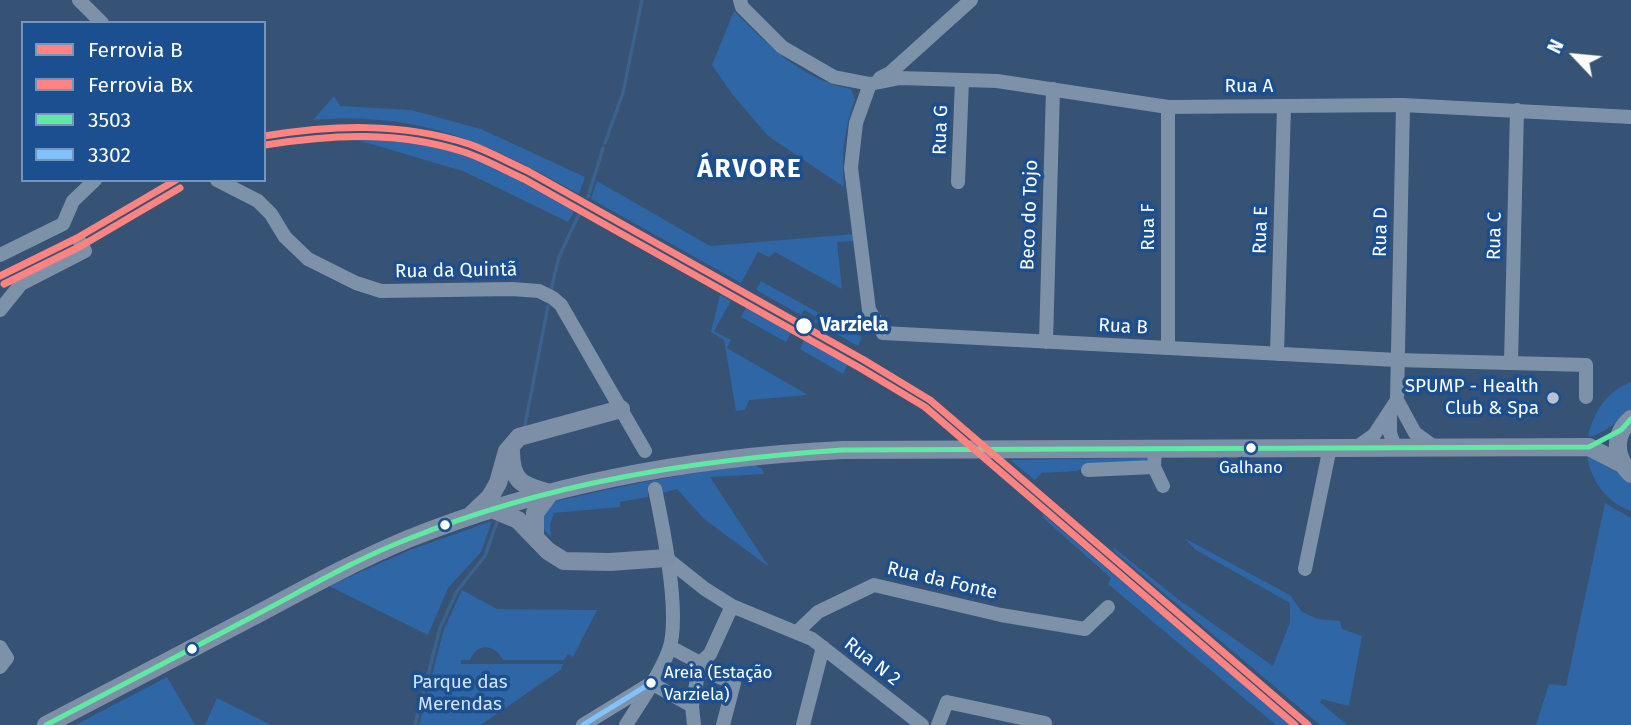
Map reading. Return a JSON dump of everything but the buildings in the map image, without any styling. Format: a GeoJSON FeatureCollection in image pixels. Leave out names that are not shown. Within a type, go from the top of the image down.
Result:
{"type":"FeatureCollection","features":[{"type":"Feature","properties":{"kind":"main road"},"geometry":{"type":"LineString","coordinates":[[469,517],[490,497],[498,483],[504,457],[511,445],[528,433],[621,410]]}},
{"type":"Feature","properties":{"kind":"main road"},"geometry":{"type":"LineString","coordinates":[[1590,447],[1626,424]]}},
{"type":"Feature","properties":{"kind":"main road"},"geometry":{"type":"LineString","coordinates":[[1626,424],[1617,441],[1618,453],[1626,469]]}},
{"type":"Feature","properties":{"kind":"main road"},"geometry":{"type":"LineString","coordinates":[[511,445],[513,472],[517,480],[550,493]]}},
{"type":"Feature","properties":{"kind":"main road"},"geometry":{"type":"LineString","coordinates":[[46,725],[337,572],[407,540],[469,517],[550,493],[685,465],[770,454],[842,450],[999,449],[1155,457],[1330,447],[1590,447],[1626,469]]}},
{"type":"Feature","properties":{"kind":"main road"},"geometry":{"type":"LineString","coordinates":[[535,535],[535,513],[550,493]]}},
{"type":"Feature","properties":{"kind":"main road"},"geometry":{"type":"LineString","coordinates":[[494,510],[518,520],[548,551],[565,561],[610,562],[666,558]]}},
{"type":"Feature","properties":{"kind":"street"},"geometry":{"type":"LineString","coordinates":[[79,0],[100,21]]}},
{"type":"Feature","properties":{"kind":"street"},"geometry":{"type":"LineString","coordinates":[[740,0],[742,7],[782,47],[834,77],[870,84],[890,73],[971,0]]}},
{"type":"Feature","properties":{"kind":"street","name":"Rua A"},"geometry":{"type":"LineString","coordinates":[[870,84],[900,78],[962,79],[1053,89],[1168,107],[1403,105],[1631,117]]}},
{"type":"Feature","properties":{"kind":"street","name":"Rua G"},"geometry":{"type":"LineString","coordinates":[[958,182],[962,79]]}},
{"type":"Feature","properties":{"kind":"street","name":"Rua B"},"geometry":{"type":"LineString","coordinates":[[870,84],[856,123],[851,168],[869,310],[883,333],[1397,360],[1586,365],[1586,397]]}},
{"type":"Feature","properties":{"kind":"street","name":"Beco do Tojo"},"geometry":{"type":"LineString","coordinates":[[1046,342],[1053,89]]}},
{"type":"Feature","properties":{"kind":"street","name":"Rua D"},"geometry":{"type":"LineString","coordinates":[[1395,447],[1390,433],[1397,408],[1403,105]]}},
{"type":"Feature","properties":{"kind":"street","name":"Rua E"},"geometry":{"type":"LineString","coordinates":[[1277,354],[1284,106]]}},
{"type":"Feature","properties":{"kind":"street","name":"Rua F"},"geometry":{"type":"LineString","coordinates":[[1168,107],[1168,348]]}},
{"type":"Feature","properties":{"kind":"street","name":"Rua C"},"geometry":{"type":"LineString","coordinates":[[1511,363],[1517,110]]}},
{"type":"Feature","properties":{"kind":"street"},"geometry":{"type":"LineString","coordinates":[[0,255],[68,223],[73,201],[92,182]]}},
{"type":"Feature","properties":{"kind":"street","name":"Rua da Quintã"},"geometry":{"type":"LineString","coordinates":[[221,182],[258,201],[271,214],[285,237],[308,259],[356,283],[382,291],[512,289],[539,291],[553,298],[561,305],[645,451]]}},
{"type":"Feature","properties":{"kind":"street"},"geometry":{"type":"LineString","coordinates":[[0,310],[21,284],[85,251],[80,242]]}},
{"type":"Feature","properties":{"kind":"street"},"geometry":{"type":"LineString","coordinates":[[1357,447],[1374,435],[1397,408],[1415,432],[1434,447]]}},
{"type":"Feature","properties":{"kind":"street"},"geometry":{"type":"LineString","coordinates":[[1305,569],[1330,447]]}},
{"type":"Feature","properties":{"kind":"street"},"geometry":{"type":"LineString","coordinates":[[1088,470],[1155,457],[1163,486]]}},
{"type":"Feature","properties":{"kind":"street"},"geometry":{"type":"LineString","coordinates":[[626,725],[670,647],[673,611],[664,534],[655,489]]}},
{"type":"Feature","properties":{"kind":"street"},"geometry":{"type":"LineString","coordinates":[[666,558],[705,589],[732,606],[797,632]]}},
{"type":"Feature","properties":{"kind":"street","name":"Rua da Fonte"},"geometry":{"type":"LineString","coordinates":[[797,632],[818,612],[874,585],[1001,615],[1086,629],[1108,607]]}},
{"type":"Feature","properties":{"kind":"street"},"geometry":{"type":"LineString","coordinates":[[694,725],[692,706],[700,666],[710,654],[732,606]]}},
{"type":"Feature","properties":{"kind":"street","name":"Rua N 2"},"geometry":{"type":"LineString","coordinates":[[797,632],[823,647],[922,725]]}},
{"type":"Feature","properties":{"kind":"street"},"geometry":{"type":"LineString","coordinates":[[0,647],[7,658],[0,667]]}},
{"type":"Feature","properties":{"kind":"street"},"geometry":{"type":"LineString","coordinates":[[670,647],[734,683],[723,725]]}},
{"type":"Feature","properties":{"kind":"street"},"geometry":{"type":"LineString","coordinates":[[803,725],[823,647]]}},
{"type":"Feature","properties":{"kind":"street"},"geometry":{"type":"LineString","coordinates":[[651,683],[692,706]]}},
{"type":"Feature","properties":{"kind":"street"},"geometry":{"type":"LineString","coordinates":[[583,725],[651,683]]}},
{"type":"Feature","properties":{"kind":"street"},"geometry":{"type":"LineString","coordinates":[[938,725],[947,702],[1045,723]]}},
{"type":"Feature","properties":{"kind":"green space"},"geometry":{"type":"Polygon","coordinates":[[[734,11],[773,48],[801,69],[817,78],[851,89],[855,100],[844,143],[844,187],[768,136],[732,94],[712,65],[734,11]]]}},
{"type":"Feature","properties":{"kind":"green space"},"geometry":{"type":"Polygon","coordinates":[[[334,96],[340,106],[411,110],[481,129],[585,177],[579,194],[514,160],[452,134],[387,121],[313,120],[334,96]]]}},
{"type":"Feature","properties":{"kind":"green space"},"geometry":{"type":"Polygon","coordinates":[[[355,135],[409,141],[459,152],[510,174],[575,210],[568,222],[463,171],[347,137],[355,135]]]}},
{"type":"Feature","properties":{"kind":"green space"},"geometry":{"type":"Polygon","coordinates":[[[597,181],[710,246],[854,234],[856,241],[837,242],[842,289],[775,252],[769,257],[758,252],[741,283],[591,199],[597,181]]]}},
{"type":"Feature","properties":{"kind":"green space"},"geometry":{"type":"Polygon","coordinates":[[[761,281],[862,337],[858,346],[814,322],[817,317],[804,310],[801,315],[756,290],[761,281]]]}},
{"type":"Feature","properties":{"kind":"green space"},"geometry":{"type":"Polygon","coordinates":[[[720,295],[731,301],[714,331],[731,340],[727,348],[808,395],[749,400],[745,410],[736,411],[724,340],[711,332],[720,295]]]}},
{"type":"Feature","properties":{"kind":"green space"},"geometry":{"type":"Polygon","coordinates":[[[746,308],[791,333],[786,342],[741,317],[746,308]]]}},
{"type":"Feature","properties":{"kind":"green space"},"geometry":{"type":"Polygon","coordinates":[[[804,340],[848,364],[843,374],[800,349],[804,340]]]}},
{"type":"Feature","properties":{"kind":"green space"},"geometry":{"type":"Polygon","coordinates":[[[1631,382],[1631,409],[1606,430],[1588,437],[1593,419],[1602,404],[1615,391],[1631,382]]]}},
{"type":"Feature","properties":{"kind":"green space"},"geometry":{"type":"Polygon","coordinates":[[[1587,456],[1621,474],[1631,483],[1631,511],[1615,503],[1602,490],[1592,474],[1587,456]]]}},
{"type":"Feature","properties":{"kind":"green space"},"geometry":{"type":"Polygon","coordinates":[[[1149,458],[1144,464],[1085,467],[1077,471],[1042,473],[1035,480],[1010,460],[1149,458]]]}},
{"type":"Feature","properties":{"kind":"green space"},"geometry":{"type":"Polygon","coordinates":[[[755,465],[762,469],[764,474],[710,477],[769,567],[704,519],[677,489],[662,493],[659,487],[648,491],[648,497],[620,502],[620,507],[554,513],[550,525],[551,537],[543,528],[544,513],[556,501],[680,476],[755,465]]]}},
{"type":"Feature","properties":{"kind":"green space"},"geometry":{"type":"Polygon","coordinates":[[[1605,503],[1631,518],[1631,725],[1536,725],[1549,684],[1566,686],[1605,503]]]}},
{"type":"Feature","properties":{"kind":"green space"},"geometry":{"type":"Polygon","coordinates":[[[1044,515],[1290,725],[1276,725],[1108,584],[1111,578],[1042,517],[1044,515]]]}},
{"type":"Feature","properties":{"kind":"green space"},"geometry":{"type":"Polygon","coordinates":[[[492,521],[481,552],[448,588],[428,635],[329,586],[410,550],[492,521]]]}},
{"type":"Feature","properties":{"kind":"green space"},"geometry":{"type":"Polygon","coordinates":[[[1184,538],[1290,595],[1302,612],[1318,619],[1340,621],[1342,629],[1362,636],[1349,706],[1322,699],[1320,702],[1347,725],[1320,725],[1114,551],[1113,547],[1178,599],[1273,666],[1290,622],[1290,603],[1196,550],[1184,538]]]}},
{"type":"Feature","properties":{"kind":"green space","name":"Parque das Merendas"},"geometry":{"type":"Polygon","coordinates":[[[462,590],[497,609],[597,610],[573,657],[568,654],[564,660],[503,660],[495,651],[486,647],[477,650],[470,660],[461,660],[461,664],[563,664],[562,669],[481,725],[419,725],[444,629],[462,590]]]}},
{"type":"Feature","properties":{"kind":"green space"},"geometry":{"type":"Polygon","coordinates":[[[167,677],[195,725],[75,725],[167,677]]]}},
{"type":"Feature","properties":{"kind":"green space"},"geometry":{"type":"Polygon","coordinates":[[[217,698],[271,725],[205,725],[217,698]]]}},
{"type":"Feature","properties":{"kind":"waterway"},"geometry":{"type":"LineString","coordinates":[[605,143],[623,93],[642,0]]}},
{"type":"Feature","properties":{"kind":"waterway"},"geometry":{"type":"LineString","coordinates":[[588,197],[603,148]]}},
{"type":"Feature","properties":{"kind":"waterway"},"geometry":{"type":"LineString","coordinates":[[551,290],[559,257],[579,214]]}},
{"type":"Feature","properties":{"kind":"waterway"},"geometry":{"type":"LineString","coordinates":[[525,425],[548,306]]}},
{"type":"Feature","properties":{"kind":"waterway"},"geometry":{"type":"LineString","coordinates":[[415,725],[440,628],[457,591],[485,556],[497,522]]}},
{"type":"Feature","properties":{"kind":"rail line","name":"B"},"geometry":{"type":"LineString","coordinates":[[266,136],[341,128],[392,129],[469,144],[528,171],[864,360],[930,400],[1308,725]]}},
{"type":"Feature","properties":{"kind":"rail line","name":"Bx"},"geometry":{"type":"LineString","coordinates":[[266,145],[366,136],[415,140],[472,155],[524,179],[860,368],[925,407],[1295,725]]}},
{"type":"Feature","properties":{"kind":"rail line","name":"B"},"geometry":{"type":"LineString","coordinates":[[0,276],[77,238],[173,182]]}},
{"type":"Feature","properties":{"kind":"rail line","name":"Bx"},"geometry":{"type":"LineString","coordinates":[[4,284],[81,246],[180,188]]}},
{"type":"Feature","properties":{"kind":"transit line","name":"3503"},"geometry":{"type":"LineString","coordinates":[[46,725],[388,547],[514,503],[622,477],[731,460],[842,450],[1589,447],[1621,430],[1631,419]]}},
{"type":"Feature","properties":{"kind":"transit line","name":"3302"},"geometry":{"type":"LineString","coordinates":[[583,725],[651,683]]}},
{"type":"Feature","properties":{"kind":"place","name":"Varziela"},"geometry":{"type":"Point","coordinates":[804,326]}},
{"type":"Feature","properties":{"kind":"place","name":"SPUMP - Health Club & Spa"},"geometry":{"type":"Point","coordinates":[1553,398]}},
{"type":"Feature","properties":{"kind":"place","name":"Galhano"},"geometry":{"type":"Point","coordinates":[1251,448]}},
{"type":"Feature","properties":{"kind":"place","name":"Areia (Estação Varziela)"},"geometry":{"type":"Point","coordinates":[651,683]}},
{"type":"Feature","properties":{"kind":"district","name":"ÁRVORE"},"geometry":{"type":"Point","coordinates":[750,170]}}]}
